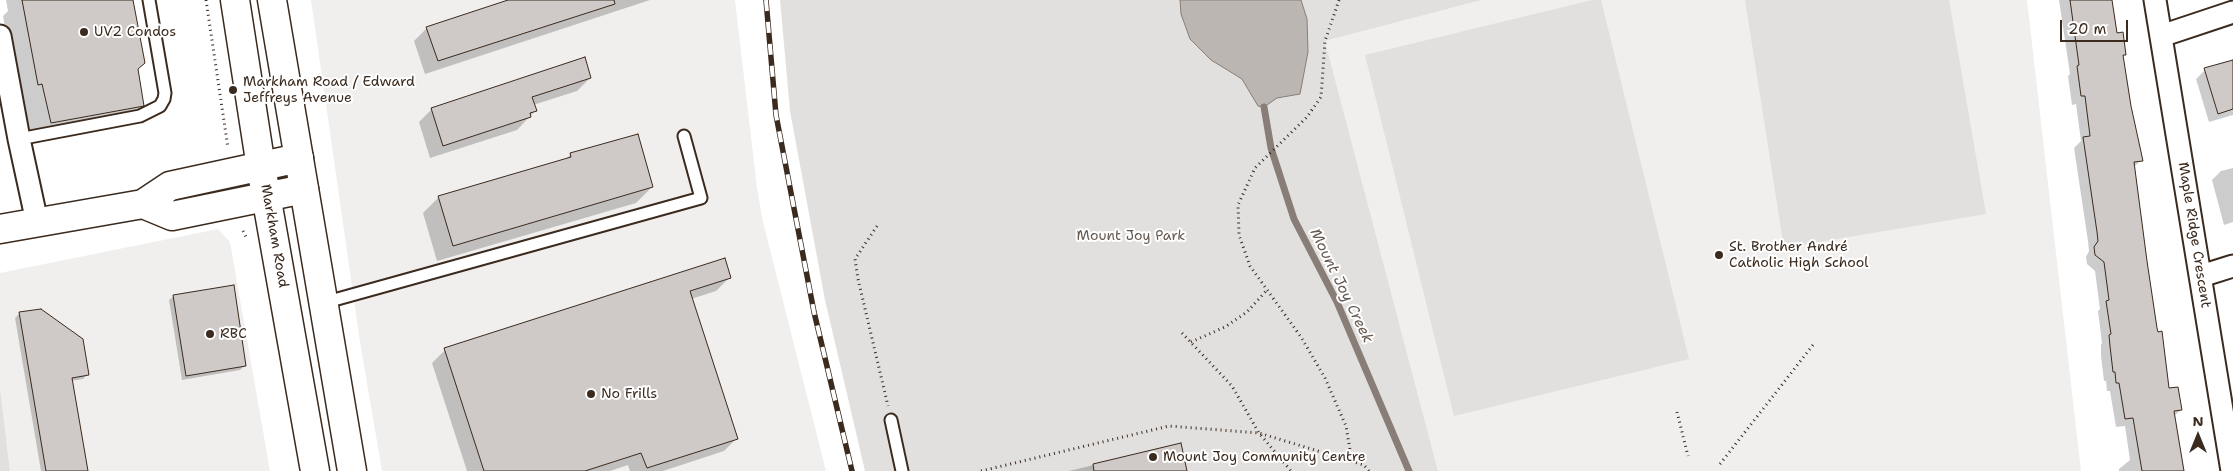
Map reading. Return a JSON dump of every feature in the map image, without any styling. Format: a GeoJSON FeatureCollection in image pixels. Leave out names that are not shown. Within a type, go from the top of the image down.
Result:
{"type":"FeatureCollection","features":[{"type":"Feature","properties":{"kind":"main road","name":"Markham Road"},"geometry":{"type":"LineString","coordinates":[[235,0],[261,167],[316,471]]}},
{"type":"Feature","properties":{"kind":"main road"},"geometry":{"type":"LineString","coordinates":[[272,0],[352,471]]}},
{"type":"Feature","properties":{"kind":"main road"},"geometry":{"type":"LineString","coordinates":[[0,229],[142,204],[170,186],[299,158]]}},
{"type":"Feature","properties":{"kind":"main road"},"geometry":{"type":"LineString","coordinates":[[142,204],[172,216],[304,189]]}},
{"type":"Feature","properties":{"kind":"street","name":"Maple Ridge Crescent"},"geometry":{"type":"LineString","coordinates":[[2155,0],[2202,276],[2232,471]]}},
{"type":"Feature","properties":{"kind":"street"},"geometry":{"type":"LineString","coordinates":[[2161,36],[2233,12]]}},
{"type":"Feature","properties":{"kind":"street"},"geometry":{"type":"LineString","coordinates":[[0,36],[37,222]]}},
{"type":"Feature","properties":{"kind":"street"},"geometry":{"type":"LineString","coordinates":[[2202,276],[2233,266]]}},
{"type":"Feature","properties":{"kind":"lane"},"geometry":{"type":"LineString","coordinates":[[19,139],[140,116],[160,106],[165,93],[149,0]]}},
{"type":"Feature","properties":{"kind":"lane"},"geometry":{"type":"LineString","coordinates":[[324,303],[700,198],[684,136]]}},
{"type":"Feature","properties":{"kind":"lane"},"geometry":{"type":"LineString","coordinates":[[891,420],[902,471]]}},
{"type":"Feature","properties":{"kind":"path"},"geometry":{"type":"LineString","coordinates":[[206,0],[229,150]]}},
{"type":"Feature","properties":{"kind":"path"},"geometry":{"type":"LineString","coordinates":[[1338,0],[1325,41],[1322,98],[1307,117],[1255,168],[1238,206],[1239,235],[1250,266],[1301,337],[1325,378],[1346,426],[1352,462]]}},
{"type":"Feature","properties":{"kind":"path"},"geometry":{"type":"LineString","coordinates":[[877,226],[855,260],[891,420]]}},
{"type":"Feature","properties":{"kind":"path"},"geometry":{"type":"LineString","coordinates":[[1191,342],[1225,327],[1247,312],[1267,290]]}},
{"type":"Feature","properties":{"kind":"path"},"geometry":{"type":"LineString","coordinates":[[1182,333],[1232,386],[1259,433],[1291,471]]}},
{"type":"Feature","properties":{"kind":"path"},"geometry":{"type":"LineString","coordinates":[[1720,464],[1813,345]]}},
{"type":"Feature","properties":{"kind":"path"},"geometry":{"type":"LineString","coordinates":[[1677,412],[1688,456]]}},
{"type":"Feature","properties":{"kind":"path"},"geometry":{"type":"LineString","coordinates":[[981,471],[1169,426],[1259,433],[1364,465],[1369,471]]}},
{"type":"Feature","properties":{"kind":"shaded area"},"geometry":{"type":"Polygon","coordinates":[[[311,0],[735,0],[757,188],[763,222],[826,471],[382,471],[360,342],[311,0]]]}},
{"type":"Feature","properties":{"kind":"shaded area"},"geometry":{"type":"Polygon","coordinates":[[[1180,0],[1301,0],[1307,19],[1308,52],[1300,94],[1277,98],[1264,107],[1258,106],[1242,79],[1211,60],[1190,39],[1181,14],[1180,0]]]}},
{"type":"Feature","properties":{"kind":"shaded area","name":"St. Brother André Catholic High School"},"geometry":{"type":"Polygon","coordinates":[[[1482,0],[2027,0],[2081,471],[1438,471],[1325,41],[1482,0]]]}},
{"type":"Feature","properties":{"kind":"shaded area"},"geometry":{"type":"Polygon","coordinates":[[[218,229],[230,242],[270,471],[10,471],[0,388],[0,273],[218,229]]]}},
{"type":"Feature","properties":{"kind":"green space","name":"Mount Joy Park"},"geometry":{"type":"Polygon","coordinates":[[[780,0],[1482,0],[1325,41],[1438,471],[865,471],[825,300],[790,111],[780,0]]]}},
{"type":"Feature","properties":{"kind":"green space"},"geometry":{"type":"Polygon","coordinates":[[[1592,0],[1601,0],[1689,359],[1454,416],[1365,55],[1592,0]]]}},
{"type":"Feature","properties":{"kind":"green space"},"geometry":{"type":"Polygon","coordinates":[[[1745,0],[1949,0],[1986,214],[1784,248],[1745,0]]]}},
{"type":"Feature","properties":{"kind":"green space"},"geometry":{"type":"Polygon","coordinates":[[[0,388],[10,471],[0,471],[0,388]]]}},
{"type":"Feature","properties":{"kind":"building","name":"UV2 Condos"},"geometry":{"type":"Polygon","coordinates":[[[22,0],[133,0],[145,63],[138,69],[144,106],[51,123],[42,84],[38,85],[22,0]]]}},
{"type":"Feature","properties":{"kind":"building"},"geometry":{"type":"Polygon","coordinates":[[[508,0],[614,0],[615,4],[438,61],[426,27],[508,0]]]}},
{"type":"Feature","properties":{"kind":"building"},"geometry":{"type":"Polygon","coordinates":[[[2070,0],[2112,0],[2117,33],[2123,32],[2126,55],[2123,55],[2131,106],[2143,161],[2134,162],[2147,261],[2157,328],[2158,332],[2162,331],[2169,388],[2178,387],[2182,410],[2174,411],[2184,471],[2142,471],[2133,418],[2125,419],[2119,383],[2116,383],[2115,372],[2113,372],[2109,335],[2111,334],[2106,301],[2109,300],[2104,262],[2095,255],[2094,247],[2098,241],[2083,137],[2090,136],[2085,96],[2081,96],[2077,66],[2079,65],[2070,0]]]}},
{"type":"Feature","properties":{"kind":"building"},"geometry":{"type":"Polygon","coordinates":[[[585,57],[591,78],[532,97],[537,111],[530,113],[531,117],[443,146],[431,108],[585,57]]]}},
{"type":"Feature","properties":{"kind":"building"},"geometry":{"type":"Polygon","coordinates":[[[2233,60],[2233,109],[2218,114],[2204,68],[2233,60]]]}},
{"type":"Feature","properties":{"kind":"building"},"geometry":{"type":"Polygon","coordinates":[[[638,134],[653,187],[453,246],[438,196],[571,157],[570,153],[638,134]]]}},
{"type":"Feature","properties":{"kind":"building","name":"No Frills"},"geometry":{"type":"Polygon","coordinates":[[[725,258],[731,278],[690,291],[738,439],[647,468],[641,453],[585,471],[484,471],[444,348],[725,258]]]}},
{"type":"Feature","properties":{"kind":"building","name":"RBC"},"geometry":{"type":"Polygon","coordinates":[[[234,285],[246,366],[186,376],[173,295],[234,285]]]}},
{"type":"Feature","properties":{"kind":"building"},"geometry":{"type":"Polygon","coordinates":[[[41,309],[83,339],[89,375],[72,378],[88,471],[46,471],[19,312],[41,309]]]}},
{"type":"Feature","properties":{"kind":"building","name":"Mount Joy Community Centre"},"geometry":{"type":"Polygon","coordinates":[[[1181,443],[1187,471],[1094,471],[1093,464],[1181,443]]]}},
{"type":"Feature","properties":{"kind":"waterway","name":"Mount Joy Creek"},"geometry":{"type":"LineString","coordinates":[[1264,107],[1271,148],[1294,219],[1337,302],[1409,471]]}},
{"type":"Feature","properties":{"kind":"railway"},"geometry":{"type":"LineString","coordinates":[[766,0],[776,115],[814,312],[852,471]]}},
{"type":"Feature","properties":{"kind":"place","name":"UV2 Condos"},"geometry":{"type":"Point","coordinates":[84,32]}},
{"type":"Feature","properties":{"kind":"place","name":"Markham Road / Edward Jeffreys Avenue"},"geometry":{"type":"Point","coordinates":[233,90]}},
{"type":"Feature","properties":{"kind":"place","name":"St. Brother André Catholic High School"},"geometry":{"type":"Point","coordinates":[1719,255]}},
{"type":"Feature","properties":{"kind":"place","name":"RBC"},"geometry":{"type":"Point","coordinates":[210,334]}},
{"type":"Feature","properties":{"kind":"place","name":"No Frills"},"geometry":{"type":"Point","coordinates":[591,394]}},
{"type":"Feature","properties":{"kind":"place","name":"Mount Joy Community Centre"},"geometry":{"type":"Point","coordinates":[1153,457]}}]}
